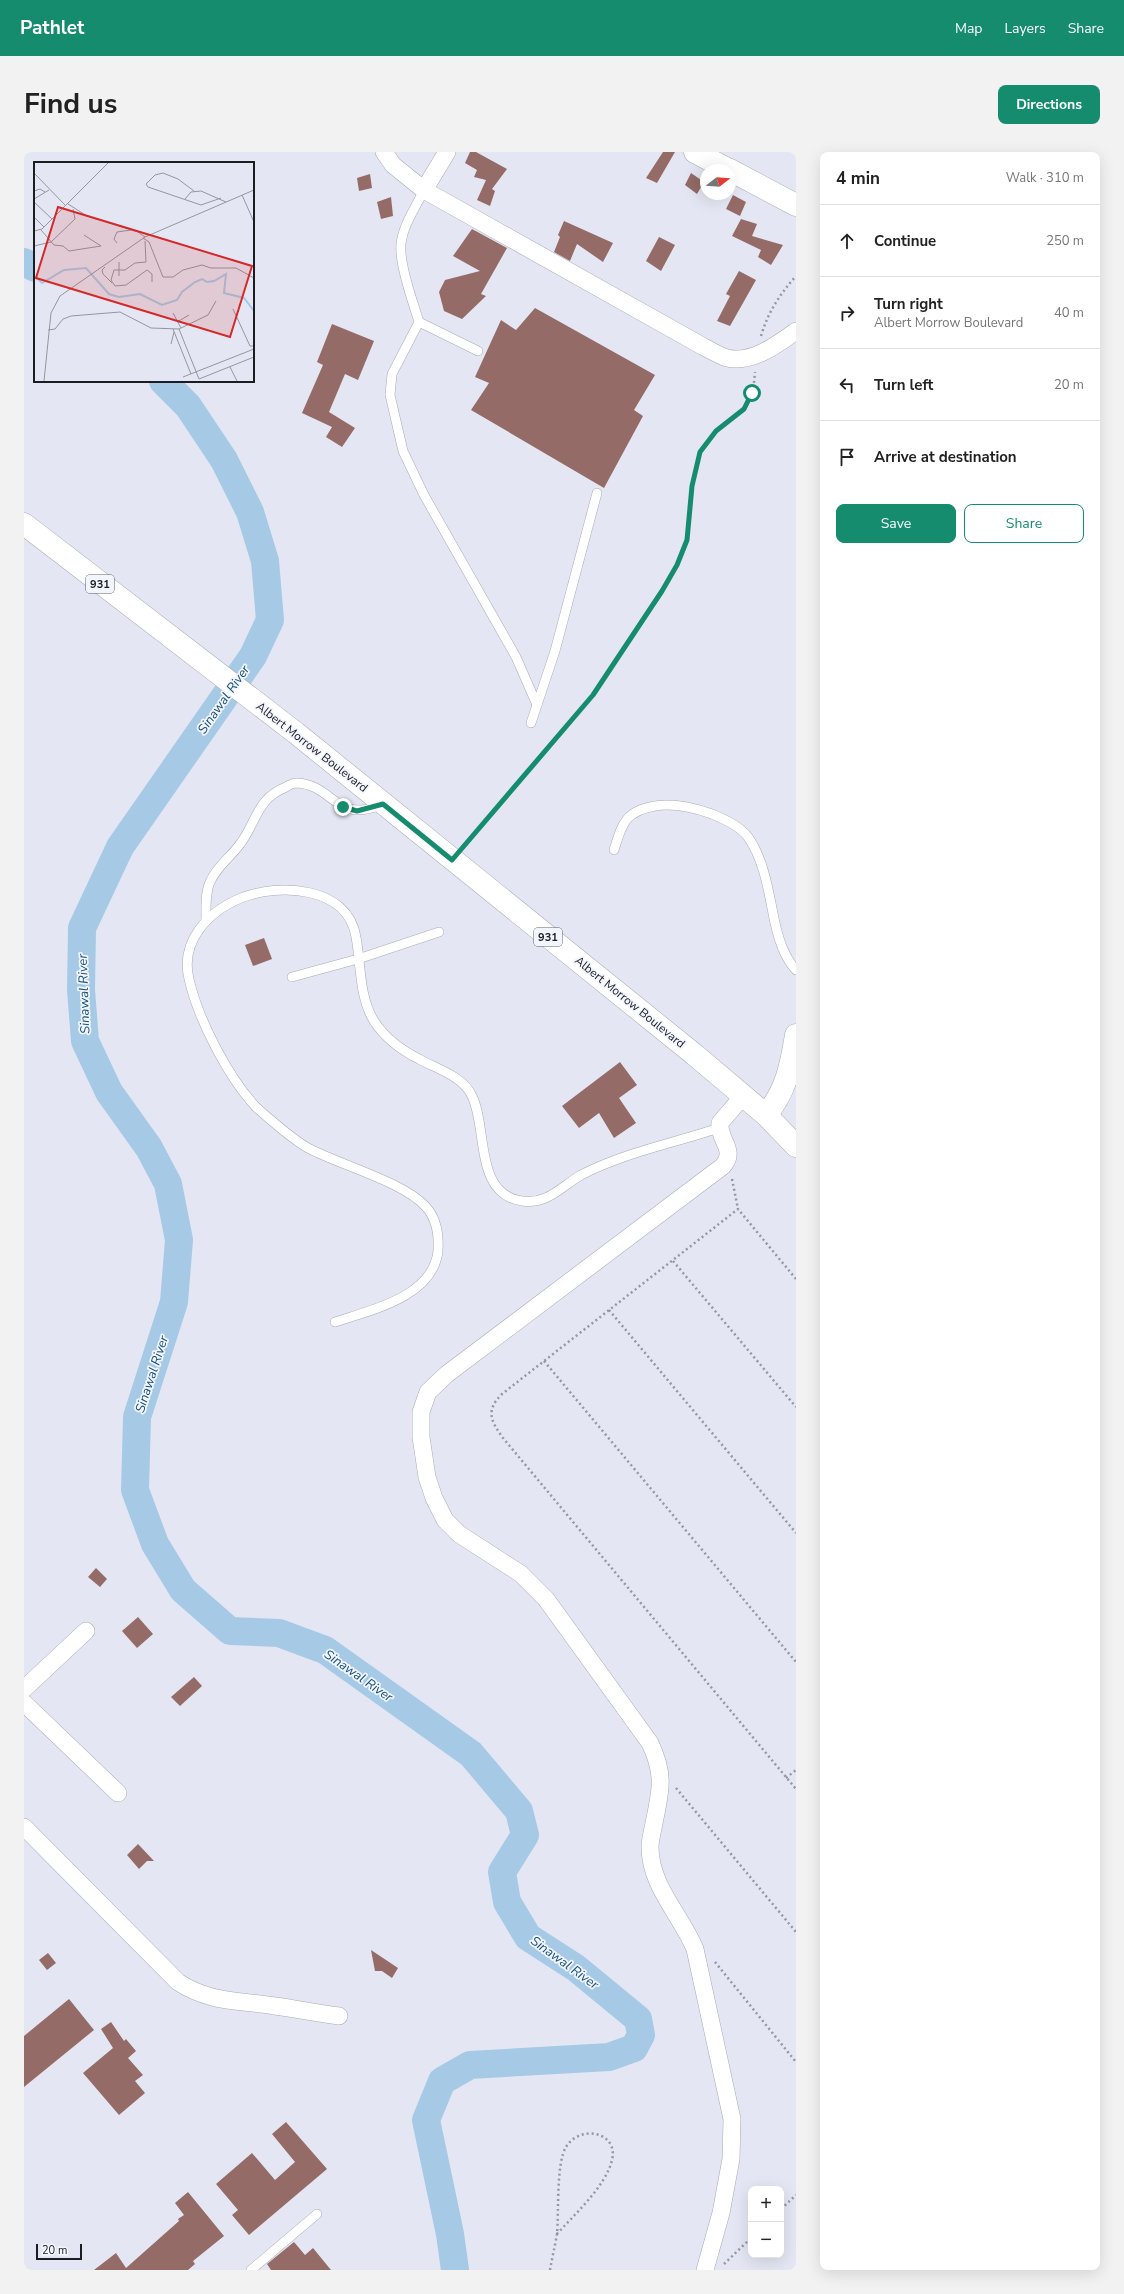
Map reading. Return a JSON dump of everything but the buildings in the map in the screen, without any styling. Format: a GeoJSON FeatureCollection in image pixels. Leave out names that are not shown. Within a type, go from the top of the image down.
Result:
{"type":"FeatureCollection","features":[{"type":"Feature","properties":{"kind":"main road"},"geometry":{"type":"LineString","coordinates":[[695,152],[718,164]]}},
{"type":"Feature","properties":{"kind":"main road"},"geometry":{"type":"LineString","coordinates":[[736,173],[796,205]]}},
{"type":"Feature","properties":{"kind":"main road","name":"Albert Morrow Boulevard"},"geometry":{"type":"LineString","coordinates":[[24,524],[296,733],[695,1055],[766,1115],[796,1146]]}},
{"type":"Feature","properties":{"kind":"main road"},"geometry":{"type":"LineString","coordinates":[[766,1115],[783,1092],[790,1070],[796,1035]]}},
{"type":"Feature","properties":{"kind":"street"},"geometry":{"type":"LineString","coordinates":[[384,152],[393,165],[424,190],[704,347],[728,358],[743,358],[757,354],[796,331]]}},
{"type":"Feature","properties":{"kind":"street"},"geometry":{"type":"LineString","coordinates":[[424,190],[447,152]]}},
{"type":"Feature","properties":{"kind":"street"},"geometry":{"type":"LineString","coordinates":[[705,2270],[721,2213],[731,2159],[732,2119],[695,1949],[689,1934],[667,1902],[653,1869],[650,1846],[661,1781],[659,1764],[650,1743],[546,1599],[521,1574],[459,1534],[445,1520],[434,1498],[427,1477],[421,1437],[421,1412],[428,1392],[447,1374],[727,1161],[729,1150],[719,1128],[722,1119],[743,1096]]}},
{"type":"Feature","properties":{"kind":"street"},"geometry":{"type":"LineString","coordinates":[[24,1689],[86,1631]]}},
{"type":"Feature","properties":{"kind":"street"},"geometry":{"type":"LineString","coordinates":[[24,1703],[118,1793]]}},
{"type":"Feature","properties":{"kind":"street"},"geometry":{"type":"LineString","coordinates":[[24,1827],[178,1982],[189,1990],[220,2000],[275,2006],[339,2016]]}},
{"type":"Feature","properties":{"kind":"lane"},"geometry":{"type":"LineString","coordinates":[[424,190],[407,226],[401,244],[405,270],[419,322],[392,374],[390,394],[403,451],[424,495],[516,657],[537,704]]}},
{"type":"Feature","properties":{"kind":"lane"},"geometry":{"type":"LineString","coordinates":[[419,322],[478,351]]}},
{"type":"Feature","properties":{"kind":"lane"},"geometry":{"type":"LineString","coordinates":[[531,723],[554,651],[598,493]]}},
{"type":"Feature","properties":{"kind":"lane"},"geometry":{"type":"LineString","coordinates":[[206,921],[206,899],[210,883],[219,866],[236,850],[245,838],[262,803],[279,790],[296,782],[311,786],[343,807],[357,811],[383,804]]}},
{"type":"Feature","properties":{"kind":"lane"},"geometry":{"type":"LineString","coordinates":[[614,850],[623,822],[632,814],[644,808],[663,805],[700,810],[726,820],[747,836],[760,861],[777,933],[784,953],[796,970]]}},
{"type":"Feature","properties":{"kind":"lane"},"geometry":{"type":"LineString","coordinates":[[335,1322],[409,1294],[429,1274],[437,1255],[438,1232],[428,1209],[411,1194],[306,1147],[256,1107],[229,1070],[204,1024],[191,989],[185,963],[192,938],[206,921],[227,905],[244,897],[295,891],[313,893],[338,905],[351,920],[356,935],[358,960],[372,1019],[389,1040],[418,1059],[448,1072],[471,1093],[481,1124],[486,1169],[494,1184],[511,1198],[525,1202],[538,1201],[558,1192],[580,1176],[625,1158],[719,1128]]}},
{"type":"Feature","properties":{"kind":"lane"},"geometry":{"type":"LineString","coordinates":[[292,977],[358,960],[439,932]]}},
{"type":"Feature","properties":{"kind":"lane"},"geometry":{"type":"LineString","coordinates":[[251,2270],[317,2214]]}},
{"type":"Feature","properties":{"kind":"path"},"geometry":{"type":"LineString","coordinates":[[452,860],[593,695],[670,578],[687,540],[696,464],[704,446],[716,431],[744,409],[752,393],[757,354],[767,315],[785,288],[796,276]]}},
{"type":"Feature","properties":{"kind":"path"},"geometry":{"type":"LineString","coordinates":[[727,1161],[736,1192],[738,1209],[796,1279]]}},
{"type":"Feature","properties":{"kind":"path"},"geometry":{"type":"LineString","coordinates":[[738,1209],[544,1361],[494,1402],[490,1412],[495,1427],[796,1789]]}},
{"type":"Feature","properties":{"kind":"path"},"geometry":{"type":"LineString","coordinates":[[673,1261],[796,1407]]}},
{"type":"Feature","properties":{"kind":"path"},"geometry":{"type":"LineString","coordinates":[[609,1310],[796,1533]]}},
{"type":"Feature","properties":{"kind":"path"},"geometry":{"type":"LineString","coordinates":[[544,1361],[796,1662]]}},
{"type":"Feature","properties":{"kind":"path"},"geometry":{"type":"LineString","coordinates":[[786,1778],[796,1770]]}},
{"type":"Feature","properties":{"kind":"path"},"geometry":{"type":"LineString","coordinates":[[675,1787],[796,1932]]}},
{"type":"Feature","properties":{"kind":"path"},"geometry":{"type":"LineString","coordinates":[[710,1956],[796,2062]]}},
{"type":"Feature","properties":{"kind":"path"},"geometry":{"type":"LineString","coordinates":[[550,2270],[556,2235],[561,2159],[566,2146],[579,2135],[590,2132],[602,2135],[610,2144],[613,2158],[608,2174],[556,2235]]}},
{"type":"Feature","properties":{"kind":"path"},"geometry":{"type":"LineString","coordinates":[[784,2206],[796,2195]]}},
{"type":"Feature","properties":{"kind":"path"},"geometry":{"type":"LineString","coordinates":[[722,2266],[748,2241]]}},
{"type":"Feature","properties":{"kind":"waterway","name":"Sinawal River"},"geometry":{"type":"LineString","coordinates":[[24,262],[34,267]]}},
{"type":"Feature","properties":{"kind":"waterway","name":"Sinawal River"},"geometry":{"type":"LineString","coordinates":[[164,382],[188,406],[224,460],[250,512],[265,561],[270,620],[253,656],[120,847],[82,928],[81,990],[85,1041],[109,1092],[149,1148],[168,1184],[179,1240],[174,1302],[137,1417],[135,1490],[155,1544],[183,1590],[230,1631],[279,1633],[325,1650],[471,1754],[519,1811],[525,1835],[502,1872],[507,1902],[528,1937],[576,1968],[638,2019],[641,2035],[634,2048],[609,2057],[470,2065],[442,2081],[426,2120],[450,2234],[455,2270]]}},
{"type":"Feature","properties":{"kind":"route"},"geometry":{"type":"LineString","coordinates":[[343,807],[357,811],[373,808],[383,804],[452,860],[593,695],[662,591],[677,565],[687,540],[692,486],[700,452],[716,431],[744,409],[752,393]]}}]}
